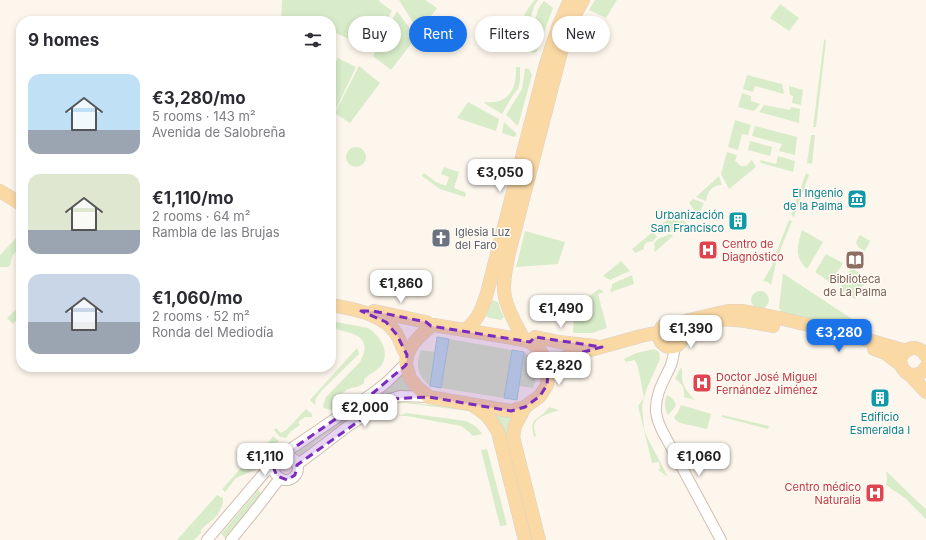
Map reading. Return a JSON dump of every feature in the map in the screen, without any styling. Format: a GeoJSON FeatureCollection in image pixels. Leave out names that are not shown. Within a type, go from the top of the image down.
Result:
{"type":"FeatureCollection","features":[{"type":"Feature","properties":{"kind":"main road"},"geometry":{"type":"LineString","coordinates":[[465,330],[471,325],[481,311],[546,64],[559,25],[570,0]]}},
{"type":"Feature","properties":{"kind":"main road"},"geometry":{"type":"LineString","coordinates":[[527,341],[509,312],[504,296],[504,279],[561,52],[577,11],[583,0]]}},
{"type":"Feature","properties":{"kind":"main road"},"geometry":{"type":"LineString","coordinates":[[0,191],[16,201]]}},
{"type":"Feature","properties":{"kind":"main road"},"geometry":{"type":"LineString","coordinates":[[336,306],[361,311],[374,311],[426,322],[431,326]]}},
{"type":"Feature","properties":{"kind":"main road"},"geometry":{"type":"LineString","coordinates":[[361,311],[386,322],[397,335],[403,349],[410,378],[418,388],[429,397],[511,411],[526,407]]}},
{"type":"Feature","properties":{"kind":"main road"},"geometry":{"type":"LineString","coordinates":[[680,329],[689,320],[730,311],[743,311],[851,335],[906,351]]}},
{"type":"Feature","properties":{"kind":"main road"},"geometry":{"type":"LineString","coordinates":[[680,329],[691,328],[707,322],[726,320],[750,322],[849,342],[885,352],[901,365]]}},
{"type":"Feature","properties":{"kind":"main road"},"geometry":{"type":"LineString","coordinates":[[673,323],[680,329],[683,338],[681,342],[675,346],[667,346],[663,343],[660,332],[666,324],[673,323]]}},
{"type":"Feature","properties":{"kind":"main road"},"geometry":{"type":"LineString","coordinates":[[406,360],[413,344],[431,326],[434,325],[527,341],[539,349],[545,360],[548,372],[547,385],[540,396],[526,407],[515,426],[513,437],[539,540]]}},
{"type":"Feature","properties":{"kind":"main road"},"geometry":{"type":"LineString","coordinates":[[548,372],[565,357],[660,332]]}},
{"type":"Feature","properties":{"kind":"main road"},"geometry":{"type":"LineString","coordinates":[[527,341],[535,337],[602,348]]}},
{"type":"Feature","properties":{"kind":"main road"},"geometry":{"type":"LineString","coordinates":[[926,356],[922,351],[909,349],[901,357],[901,365],[906,373],[918,374],[926,370]]}},
{"type":"Feature","properties":{"kind":"main road"},"geometry":{"type":"LineString","coordinates":[[910,374],[926,392]]}},
{"type":"Feature","properties":{"kind":"main road"},"geometry":{"type":"LineString","coordinates":[[471,404],[492,420],[498,432],[525,540]]}},
{"type":"Feature","properties":{"kind":"street"},"geometry":{"type":"LineString","coordinates":[[675,346],[670,365],[660,387],[656,413],[664,436],[721,540]]}},
{"type":"Feature","properties":{"kind":"street"},"geometry":{"type":"LineString","coordinates":[[207,540],[265,472],[274,466],[278,459],[285,456],[292,448],[387,382],[402,367],[406,360]]}},
{"type":"Feature","properties":{"kind":"street"},"geometry":{"type":"LineString","coordinates":[[297,465],[347,426],[390,399],[400,396],[429,397]]}},
{"type":"Feature","properties":{"kind":"street"},"geometry":{"type":"LineString","coordinates":[[274,466],[275,473],[280,478],[287,480],[293,477],[297,472],[297,465],[292,458],[285,456]]}},
{"type":"Feature","properties":{"kind":"street"},"geometry":{"type":"LineString","coordinates":[[231,540],[261,504],[280,478]]}},
{"type":"Feature","properties":{"kind":"highlighted area"},"geometry":{"type":"Polygon","coordinates":[[[361,311],[373,311],[426,322],[431,326],[530,342],[535,337],[602,347],[565,357],[548,372],[547,385],[540,396],[525,407],[511,411],[429,397],[390,399],[297,465],[295,475],[287,480],[277,476],[274,469],[278,459],[373,393],[406,365],[407,355],[397,335],[386,322],[361,311]]]}},
{"type":"Feature","properties":{"kind":"green space"},"geometry":{"type":"Polygon","coordinates":[[[282,0],[379,0],[392,11],[389,16],[348,16],[348,39],[336,33],[336,16],[281,16],[282,0]]]}},
{"type":"Feature","properties":{"kind":"green space"},"geometry":{"type":"Polygon","coordinates":[[[399,0],[425,0],[437,8],[431,16],[409,16],[399,0]]]}},
{"type":"Feature","properties":{"kind":"green space"},"geometry":{"type":"Polygon","coordinates":[[[535,0],[538,0],[534,6],[531,16],[524,16],[535,0]]]}},
{"type":"Feature","properties":{"kind":"green space"},"geometry":{"type":"Polygon","coordinates":[[[595,0],[617,0],[607,16],[602,16],[589,10],[595,0]]]}},
{"type":"Feature","properties":{"kind":"green space"},"geometry":{"type":"Polygon","coordinates":[[[544,1],[553,8],[544,32],[544,16],[536,16],[538,9],[544,1]]]}},
{"type":"Feature","properties":{"kind":"green space"},"geometry":{"type":"Polygon","coordinates":[[[780,4],[799,18],[789,31],[770,18],[780,4]]]}},
{"type":"Feature","properties":{"kind":"green space"},"geometry":{"type":"Polygon","coordinates":[[[397,11],[401,16],[394,16],[397,11]]]}},
{"type":"Feature","properties":{"kind":"green space"},"geometry":{"type":"Polygon","coordinates":[[[401,16],[409,27],[409,46],[391,70],[373,56],[375,52],[401,52],[401,16]]]}},
{"type":"Feature","properties":{"kind":"green space"},"geometry":{"type":"Polygon","coordinates":[[[824,40],[826,41],[816,127],[813,127],[824,40]]]}},
{"type":"Feature","properties":{"kind":"green space"},"geometry":{"type":"Polygon","coordinates":[[[338,58],[356,67],[336,109],[336,61],[338,58]]]}},
{"type":"Feature","properties":{"kind":"green space"},"geometry":{"type":"Polygon","coordinates":[[[359,66],[380,83],[350,123],[336,114],[359,66]]]}},
{"type":"Feature","properties":{"kind":"green space"},"geometry":{"type":"Polygon","coordinates":[[[516,67],[520,67],[520,81],[518,89],[502,114],[484,103],[500,101],[510,94],[515,82],[516,67]]]}},
{"type":"Feature","properties":{"kind":"green space"},"geometry":{"type":"Polygon","coordinates":[[[525,69],[529,69],[532,75],[518,126],[506,115],[522,89],[525,69]]]}},
{"type":"Feature","properties":{"kind":"green space"},"geometry":{"type":"Polygon","coordinates":[[[747,75],[782,84],[784,94],[755,86],[753,92],[743,89],[747,75]]]}},
{"type":"Feature","properties":{"kind":"green space"},"geometry":{"type":"Polygon","coordinates":[[[789,86],[803,90],[801,105],[792,103],[793,96],[790,95],[789,86]]]}},
{"type":"Feature","properties":{"kind":"green space"},"geometry":{"type":"Polygon","coordinates":[[[742,93],[751,96],[751,101],[760,104],[754,111],[738,107],[742,93]]]}},
{"type":"Feature","properties":{"kind":"green space"},"geometry":{"type":"Polygon","coordinates":[[[468,102],[499,119],[496,131],[457,118],[468,102]]]}},
{"type":"Feature","properties":{"kind":"green space"},"geometry":{"type":"Polygon","coordinates":[[[764,105],[790,110],[791,107],[800,109],[799,123],[759,112],[764,105]]]}},
{"type":"Feature","properties":{"kind":"green space"},"geometry":{"type":"Polygon","coordinates":[[[735,120],[751,125],[748,135],[742,134],[738,150],[728,147],[735,120]]]}},
{"type":"Feature","properties":{"kind":"green space"},"geometry":{"type":"Polygon","coordinates":[[[504,122],[516,133],[516,136],[514,137],[502,133],[504,122]]]}},
{"type":"Feature","properties":{"kind":"green space"},"geometry":{"type":"Polygon","coordinates":[[[755,126],[797,137],[795,155],[779,151],[782,144],[752,136],[755,126]]]}},
{"type":"Feature","properties":{"kind":"green space"},"geometry":{"type":"Polygon","coordinates":[[[811,135],[815,135],[812,164],[807,163],[811,135]]]}},
{"type":"Feature","properties":{"kind":"green space"},"geometry":{"type":"Polygon","coordinates":[[[750,141],[772,147],[770,156],[748,150],[750,141]]]}},
{"type":"Feature","properties":{"kind":"green space"},"geometry":{"type":"Polygon","coordinates":[[[356,147],[363,150],[366,157],[363,164],[356,167],[349,164],[346,157],[349,150],[356,147]]]}},
{"type":"Feature","properties":{"kind":"green space"},"geometry":{"type":"Polygon","coordinates":[[[727,152],[737,155],[735,161],[741,166],[746,166],[752,160],[756,167],[729,189],[721,174],[727,152]]]}},
{"type":"Feature","properties":{"kind":"green space"},"geometry":{"type":"Polygon","coordinates":[[[778,156],[795,161],[793,172],[761,163],[760,160],[776,164],[778,156]]]}},
{"type":"Feature","properties":{"kind":"green space"},"geometry":{"type":"Polygon","coordinates":[[[444,167],[459,172],[454,188],[466,193],[465,197],[440,189],[422,176],[424,173],[436,182],[446,186],[449,177],[441,174],[444,167]]]}},
{"type":"Feature","properties":{"kind":"green space"},"geometry":{"type":"Polygon","coordinates":[[[806,173],[809,175],[794,217],[791,215],[806,173]]]}},
{"type":"Feature","properties":{"kind":"green space"},"geometry":{"type":"Polygon","coordinates":[[[719,176],[722,185],[711,190],[706,201],[696,197],[719,176]]]}},
{"type":"Feature","properties":{"kind":"green space"},"geometry":{"type":"Polygon","coordinates":[[[693,199],[704,203],[698,215],[689,203],[693,199]]]}},
{"type":"Feature","properties":{"kind":"green space"},"geometry":{"type":"Polygon","coordinates":[[[677,212],[687,224],[679,231],[659,234],[655,229],[677,212]]]}},
{"type":"Feature","properties":{"kind":"green space"},"geometry":{"type":"Polygon","coordinates":[[[789,220],[792,221],[777,258],[771,285],[768,282],[763,281],[772,266],[789,220]]]}},
{"type":"Feature","properties":{"kind":"green space"},"geometry":{"type":"Polygon","coordinates":[[[802,230],[823,242],[807,269],[798,256],[798,246],[802,230]]]}},
{"type":"Feature","properties":{"kind":"green space"},"geometry":{"type":"Polygon","coordinates":[[[525,231],[565,242],[558,264],[516,267],[525,231]]]}},
{"type":"Feature","properties":{"kind":"green space"},"geometry":{"type":"Polygon","coordinates":[[[653,232],[657,237],[652,242],[646,243],[644,249],[635,253],[632,249],[653,232]]]}},
{"type":"Feature","properties":{"kind":"green space"},"geometry":{"type":"Polygon","coordinates":[[[670,234],[673,236],[655,252],[654,243],[658,239],[670,234]]]}},
{"type":"Feature","properties":{"kind":"green space"},"geometry":{"type":"Polygon","coordinates":[[[860,235],[870,241],[865,251],[859,248],[856,244],[860,235]]]}},
{"type":"Feature","properties":{"kind":"green space"},"geometry":{"type":"Polygon","coordinates":[[[16,238],[16,252],[13,255],[10,266],[0,267],[0,255],[16,238]]]}},
{"type":"Feature","properties":{"kind":"green space"},"geometry":{"type":"Polygon","coordinates":[[[826,254],[843,263],[831,283],[815,272],[826,254]]]}},
{"type":"Feature","properties":{"kind":"green space"},"geometry":{"type":"Polygon","coordinates":[[[621,261],[630,271],[610,280],[603,276],[621,261]]]}},
{"type":"Feature","properties":{"kind":"green space"},"geometry":{"type":"Polygon","coordinates":[[[851,268],[868,278],[855,299],[839,289],[851,268]]]}},
{"type":"Feature","properties":{"kind":"green space"},"geometry":{"type":"Polygon","coordinates":[[[783,274],[864,327],[864,329],[862,331],[782,314],[779,307],[783,274]]]}},
{"type":"Feature","properties":{"kind":"green space"},"geometry":{"type":"Polygon","coordinates":[[[632,275],[634,284],[611,292],[610,290],[612,284],[632,275]]]}},
{"type":"Feature","properties":{"kind":"green space"},"geometry":{"type":"Polygon","coordinates":[[[599,289],[604,292],[598,294],[607,328],[592,333],[573,333],[575,300],[588,297],[599,289]]]}},
{"type":"Feature","properties":{"kind":"green space"},"geometry":{"type":"Polygon","coordinates":[[[760,291],[766,294],[769,300],[766,306],[760,309],[754,306],[751,300],[754,294],[760,291]]]}},
{"type":"Feature","properties":{"kind":"green space"},"geometry":{"type":"Polygon","coordinates":[[[492,300],[498,302],[504,317],[501,320],[486,317],[492,300]]]}},
{"type":"Feature","properties":{"kind":"green space"},"geometry":{"type":"Polygon","coordinates":[[[16,310],[16,321],[13,324],[7,318],[16,310]]]}},
{"type":"Feature","properties":{"kind":"green space"},"geometry":{"type":"Polygon","coordinates":[[[336,322],[368,328],[380,340],[383,345],[385,356],[381,366],[364,380],[362,385],[346,390],[339,398],[335,408],[331,410],[324,408],[323,406],[326,397],[360,362],[364,353],[365,346],[363,341],[359,337],[336,329],[336,322]]]}},
{"type":"Feature","properties":{"kind":"green space"},"geometry":{"type":"Polygon","coordinates":[[[449,339],[512,350],[504,398],[441,388],[449,339]]]}},
{"type":"Feature","properties":{"kind":"green space"},"geometry":{"type":"Polygon","coordinates":[[[357,348],[359,354],[322,390],[316,398],[315,405],[310,400],[357,348]]]}},
{"type":"Feature","properties":{"kind":"green space"},"geometry":{"type":"Polygon","coordinates":[[[654,349],[659,352],[660,359],[644,398],[638,367],[635,360],[626,362],[624,359],[636,353],[654,349]]]}},
{"type":"Feature","properties":{"kind":"green space"},"geometry":{"type":"Polygon","coordinates":[[[421,350],[435,352],[430,386],[422,378],[418,370],[418,360],[421,350]]]}},
{"type":"Feature","properties":{"kind":"green space"},"geometry":{"type":"Polygon","coordinates":[[[524,352],[531,359],[535,368],[536,378],[533,388],[519,386],[524,352]]]}},
{"type":"Feature","properties":{"kind":"green space"},"geometry":{"type":"Polygon","coordinates":[[[681,367],[683,384],[695,400],[684,397],[684,391],[680,382],[675,379],[681,367]]]}},
{"type":"Feature","properties":{"kind":"green space"},"geometry":{"type":"Polygon","coordinates":[[[403,373],[406,384],[412,391],[395,392],[378,400],[376,396],[396,381],[403,373]]]}},
{"type":"Feature","properties":{"kind":"green space"},"geometry":{"type":"Polygon","coordinates":[[[667,395],[672,398],[676,404],[668,415],[665,405],[667,395]]]}},
{"type":"Feature","properties":{"kind":"green space"},"geometry":{"type":"Polygon","coordinates":[[[644,398],[642,406],[644,429],[668,477],[658,470],[660,469],[659,462],[652,463],[638,406],[644,398]]]}},
{"type":"Feature","properties":{"kind":"green space"},"geometry":{"type":"Polygon","coordinates":[[[396,402],[468,409],[484,419],[491,430],[481,418],[468,411],[405,403],[389,406],[389,404],[396,402]]]}},
{"type":"Feature","properties":{"kind":"green space"},"geometry":{"type":"Polygon","coordinates":[[[367,403],[369,406],[319,439],[300,456],[296,451],[367,403]]]}},
{"type":"Feature","properties":{"kind":"green space"},"geometry":{"type":"Polygon","coordinates":[[[681,405],[711,414],[707,429],[677,421],[674,418],[681,405]]]}},
{"type":"Feature","properties":{"kind":"green space"},"geometry":{"type":"Polygon","coordinates":[[[549,407],[559,410],[544,415],[535,423],[534,426],[536,436],[534,437],[532,426],[534,421],[549,407]]]}},
{"type":"Feature","properties":{"kind":"green space"},"geometry":{"type":"Polygon","coordinates":[[[306,409],[312,414],[312,417],[305,417],[298,422],[300,425],[290,432],[286,438],[280,437],[274,430],[276,428],[281,433],[286,430],[306,409]]]}},
{"type":"Feature","properties":{"kind":"green space"},"geometry":{"type":"Polygon","coordinates":[[[406,413],[466,421],[475,426],[482,434],[473,436],[461,426],[407,416],[398,416],[406,413]]]}},
{"type":"Feature","properties":{"kind":"green space"},"geometry":{"type":"Polygon","coordinates":[[[494,415],[513,418],[510,447],[507,447],[494,415]]]}},
{"type":"Feature","properties":{"kind":"green space"},"geometry":{"type":"Polygon","coordinates":[[[722,415],[769,426],[768,429],[722,417],[722,415]]]}},
{"type":"Feature","properties":{"kind":"green space"},"geometry":{"type":"Polygon","coordinates":[[[273,436],[279,441],[263,456],[257,469],[236,478],[225,492],[222,489],[263,444],[266,446],[273,436]]]}},
{"type":"Feature","properties":{"kind":"green space"},"geometry":{"type":"Polygon","coordinates":[[[487,449],[507,525],[500,526],[481,450],[487,449]]]}},
{"type":"Feature","properties":{"kind":"green space"},"geometry":{"type":"Polygon","coordinates":[[[886,471],[926,509],[926,519],[905,498],[886,485],[886,471]]]}},
{"type":"Feature","properties":{"kind":"green space"},"geometry":{"type":"Polygon","coordinates":[[[258,490],[262,494],[226,539],[221,534],[258,490]]]}},
{"type":"Feature","properties":{"kind":"green space"},"geometry":{"type":"Polygon","coordinates":[[[217,495],[223,498],[223,502],[220,512],[215,518],[201,530],[201,533],[194,540],[177,540],[217,495]]]}},
{"type":"Feature","properties":{"kind":"water"},"geometry":{"type":"Polygon","coordinates":[[[437,337],[449,339],[441,388],[430,386],[437,337]]]}},
{"type":"Feature","properties":{"kind":"water"},"geometry":{"type":"Polygon","coordinates":[[[512,350],[524,352],[517,400],[504,398],[512,350]]]}},
{"type":"Feature","properties":{"kind":"place","name":"El Ingenio de la Palma"},"geometry":{"type":"Point","coordinates":[857,199]}},
{"type":"Feature","properties":{"kind":"place","name":"Urbanización San Francisco"},"geometry":{"type":"Point","coordinates":[738,221]}},
{"type":"Feature","properties":{"kind":"place","name":"Iglesia Luz del Faro"},"geometry":{"type":"Point","coordinates":[441,238]}},
{"type":"Feature","properties":{"kind":"place","name":"Centro de Diagnóstico"},"geometry":{"type":"Point","coordinates":[708,250]}},
{"type":"Feature","properties":{"kind":"place","name":"Biblioteca de La Palma"},"geometry":{"type":"Point","coordinates":[855,260]}},
{"type":"Feature","properties":{"kind":"place","name":"Doctor José Miguel Fernández Jiménez"},"geometry":{"type":"Point","coordinates":[702,383]}},
{"type":"Feature","properties":{"kind":"place","name":"Edificio Esmeralda I"},"geometry":{"type":"Point","coordinates":[880,398]}},
{"type":"Feature","properties":{"kind":"place","name":"Centro médico Naturalia"},"geometry":{"type":"Point","coordinates":[875,493]}}]}
